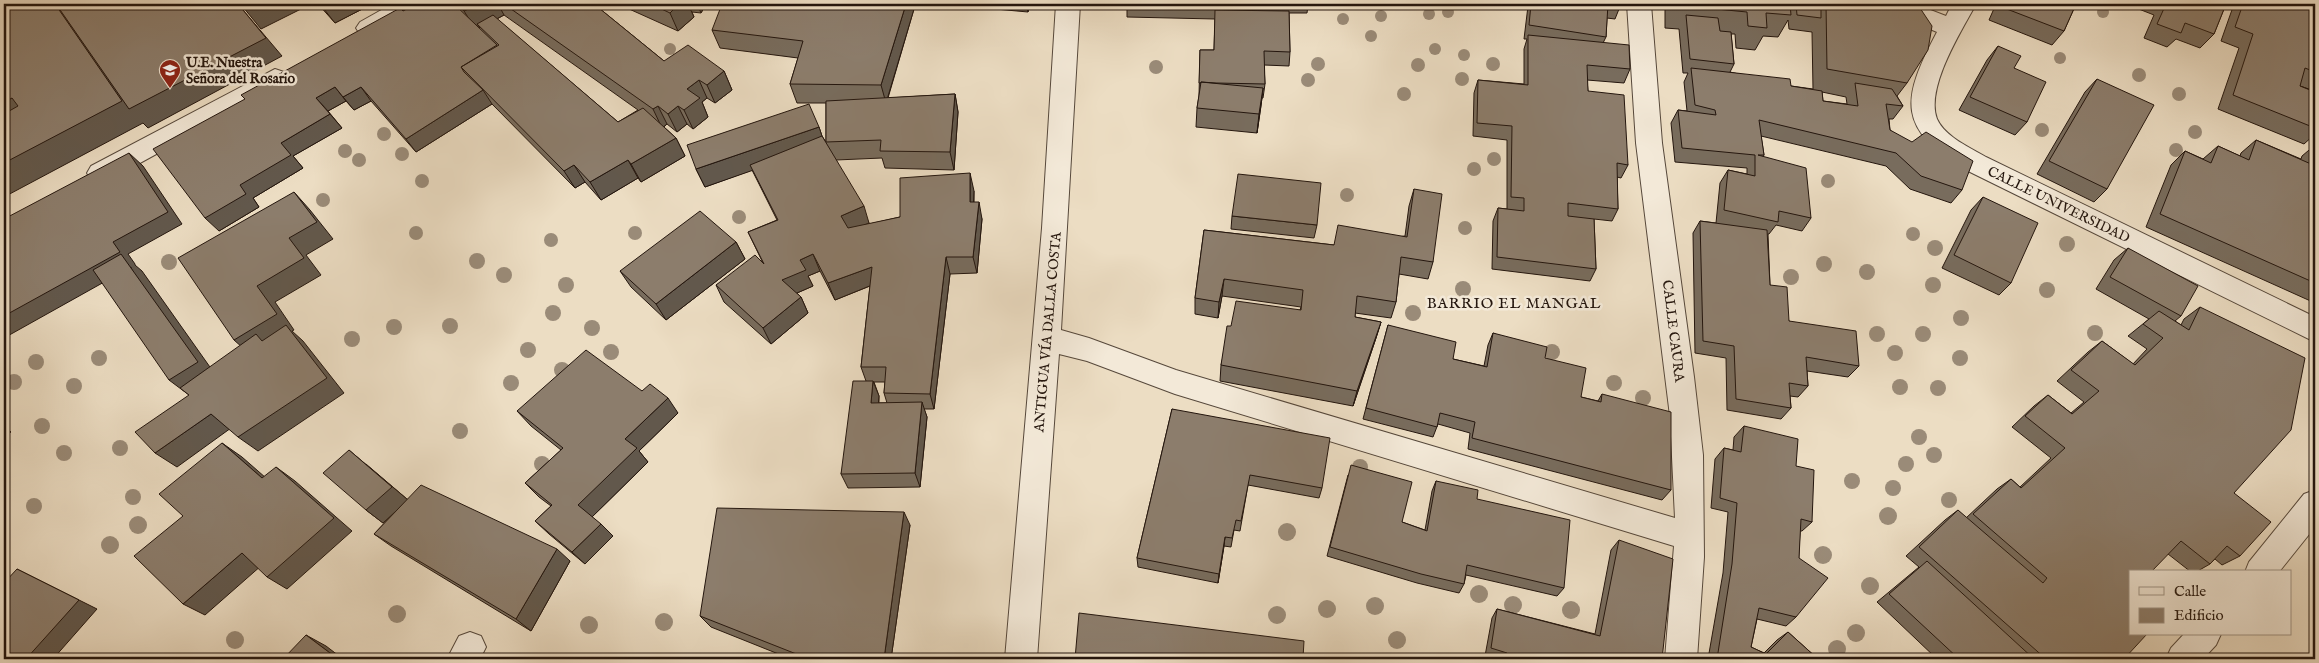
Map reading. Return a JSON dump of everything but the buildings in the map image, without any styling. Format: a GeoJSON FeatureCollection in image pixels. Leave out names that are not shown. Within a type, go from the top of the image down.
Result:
{"type":"FeatureCollection","features":[{"type":"Feature","properties":{"kind":"street"},"geometry":{"type":"LineString","coordinates":[[345,40],[411,4]]}},
{"type":"Feature","properties":{"kind":"street","name":"ANTIGUA VÍA DALLA COSTA"},"geometry":{"type":"LineString","coordinates":[[1021,659],[1046,338],[1068,4]]}},
{"type":"Feature","properties":{"kind":"street","name":"CALLE CAURA"},"geometry":{"type":"LineString","coordinates":[[1639,4],[1649,144],[1688,454],[1689,536],[1686,620],[1681,659]]}},
{"type":"Feature","properties":{"kind":"street"},"geometry":{"type":"LineString","coordinates":[[1893,4],[1952,28]]}},
{"type":"Feature","properties":{"kind":"street","name":"CALLE UNIVERSIDAD"},"geometry":{"type":"LineString","coordinates":[[1964,4],[1934,63],[1922,102],[1925,119],[1937,135],[1954,151],[2315,330]]}},
{"type":"Feature","properties":{"kind":"street"},"geometry":{"type":"LineString","coordinates":[[83,182],[293,68]]}},
{"type":"Feature","properties":{"kind":"street"},"geometry":{"type":"LineString","coordinates":[[1046,338],[1089,350],[1175,382],[1689,536]]}},
{"type":"Feature","properties":{"kind":"street"},"geometry":{"type":"LineString","coordinates":[[2262,570],[2315,504]]}},
{"type":"Feature","properties":{"kind":"street"},"geometry":{"type":"LineString","coordinates":[[2182,659],[2203,636]]}},
{"type":"Feature","properties":{"kind":"place","name":"U.E. Nuestra Señora del Rosario"},"geometry":{"type":"Point","coordinates":[170,89]}},
{"type":"Feature","properties":{"kind":"district","name":"BARRIO EL MANGAL"},"geometry":{"type":"Point","coordinates":[1514,303]}}]}
